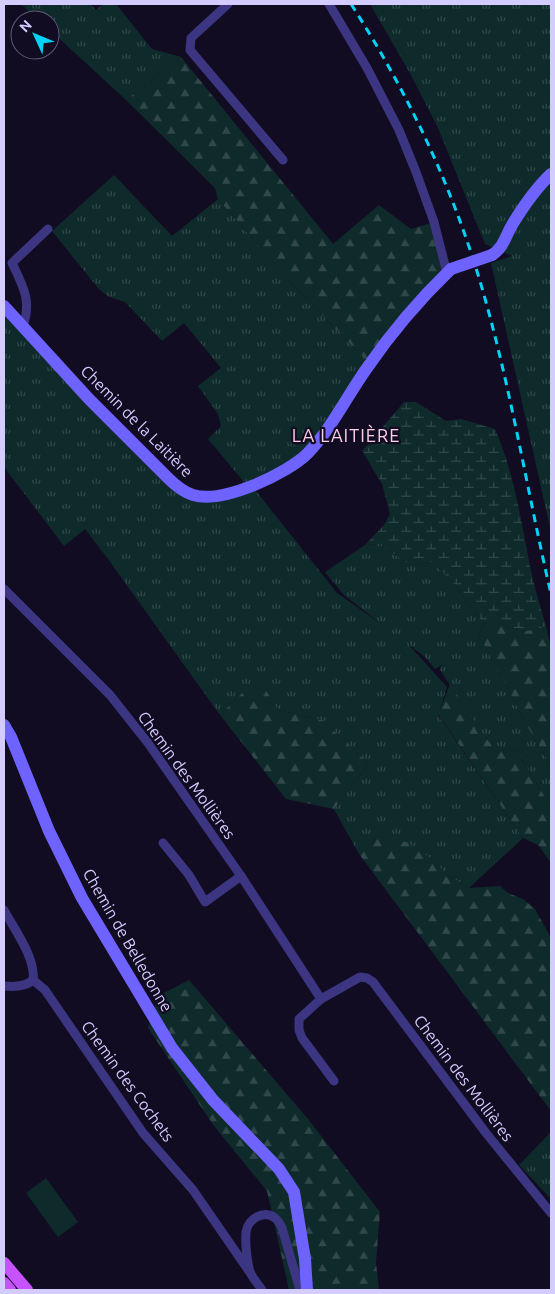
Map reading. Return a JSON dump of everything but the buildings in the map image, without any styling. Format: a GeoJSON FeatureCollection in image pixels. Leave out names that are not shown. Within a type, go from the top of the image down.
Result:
{"type":"FeatureCollection","features":[{"type":"Feature","properties":{"kind":"main road","name":"Chemin de la Laitière"},"geometry":{"type":"LineString","coordinates":[[4,306],[89,399],[173,483],[193,495],[212,496],[252,486],[281,472],[308,453],[327,429],[367,368],[401,324],[449,271],[492,255],[502,247],[510,228],[536,190],[551,174]]}},
{"type":"Feature","properties":{"kind":"main road","name":"Chemin de Belledonne"},"geometry":{"type":"LineString","coordinates":[[4,725],[11,737],[49,830],[82,898],[172,1048],[213,1100],[261,1148],[279,1169],[294,1192],[306,1259],[307,1290]]}},
{"type":"Feature","properties":{"kind":"main road"},"geometry":{"type":"LineString","coordinates":[[4,1263],[10,1290]]}},
{"type":"Feature","properties":{"kind":"main road"},"geometry":{"type":"LineString","coordinates":[[9,1279],[27,1290]]}},
{"type":"Feature","properties":{"kind":"street"},"geometry":{"type":"LineString","coordinates":[[228,4],[191,38],[190,50],[283,160]]}},
{"type":"Feature","properties":{"kind":"street"},"geometry":{"type":"LineString","coordinates":[[329,4],[367,68],[399,130],[434,222],[449,271]]}},
{"type":"Feature","properties":{"kind":"street"},"geometry":{"type":"LineString","coordinates":[[23,326],[27,315],[28,302],[23,284],[12,263],[48,229]]}},
{"type":"Feature","properties":{"kind":"street","name":"Chemin des Mollières"},"geometry":{"type":"LineString","coordinates":[[4,589],[110,695],[148,743],[241,876],[321,999]]}},
{"type":"Feature","properties":{"kind":"street"},"geometry":{"type":"LineString","coordinates":[[163,843],[189,875],[205,902],[241,876]]}},
{"type":"Feature","properties":{"kind":"street"},"geometry":{"type":"LineString","coordinates":[[4,910],[27,951],[33,971],[33,980],[24,985],[4,986]]}},
{"type":"Feature","properties":{"kind":"street","name":"Chemin des Mollières"},"geometry":{"type":"LineString","coordinates":[[334,1081],[302,1038],[299,1030],[299,1020],[321,999],[360,977],[367,978],[373,982],[486,1133],[551,1213]]}},
{"type":"Feature","properties":{"kind":"street","name":"Chemin des Cochets"},"geometry":{"type":"LineString","coordinates":[[33,980],[45,990],[143,1133],[193,1190],[262,1290]]}},
{"type":"Feature","properties":{"kind":"street","name":"Chemin des Cochets"},"geometry":{"type":"LineString","coordinates":[[251,1274],[246,1233],[249,1223],[256,1216],[270,1215],[277,1219],[282,1228],[300,1290]]}},
{"type":"Feature","properties":{"kind":"green space"},"geometry":{"type":"Polygon","coordinates":[[[21,4],[90,4],[96,10],[103,4],[116,4],[152,49],[181,57],[126,100],[60,39],[60,10],[28,10],[21,4]]]}},
{"type":"Feature","properties":{"kind":"green space"},"geometry":{"type":"Polygon","coordinates":[[[370,4],[551,4],[551,532],[491,263],[512,256],[485,244],[438,128],[411,75],[370,4]]]}},
{"type":"Feature","properties":{"kind":"green space"},"geometry":{"type":"Polygon","coordinates":[[[181,57],[333,244],[379,205],[411,229],[434,222],[447,273],[370,364],[294,286],[218,199],[215,188],[126,100],[181,57]]]}},
{"type":"Feature","properties":{"kind":"green space"},"geometry":{"type":"Polygon","coordinates":[[[114,175],[172,236],[218,199],[294,286],[370,364],[308,453],[252,486],[337,593],[384,626],[344,595],[325,572],[365,545],[379,544],[410,565],[432,562],[454,584],[484,624],[478,636],[489,652],[527,726],[551,765],[551,807],[517,751],[501,749],[486,739],[440,670],[442,665],[435,669],[424,656],[408,644],[447,687],[438,715],[523,838],[469,888],[447,875],[432,859],[375,839],[359,854],[334,809],[369,764],[322,720],[278,710],[241,694],[220,715],[85,529],[64,546],[4,467],[4,307],[182,494],[212,496],[244,482],[208,439],[221,426],[218,414],[198,386],[221,368],[184,323],[162,341],[125,302],[107,296],[98,288],[52,231],[114,175]]]}},
{"type":"Feature","properties":{"kind":"green space"},"geometry":{"type":"Polygon","coordinates":[[[404,402],[416,402],[446,421],[461,419],[495,429],[512,480],[537,596],[546,626],[525,631],[508,627],[494,620],[484,624],[454,584],[432,562],[410,565],[379,544],[365,545],[384,525],[390,514],[382,484],[362,451],[404,402]]]}},
{"type":"Feature","properties":{"kind":"green space"},"geometry":{"type":"Polygon","coordinates":[[[494,620],[508,627],[525,631],[546,626],[551,648],[551,765],[527,726],[489,652],[478,636],[484,624],[494,620]]]}},
{"type":"Feature","properties":{"kind":"green space"},"geometry":{"type":"Polygon","coordinates":[[[261,682],[278,710],[322,720],[369,764],[334,809],[286,799],[220,715],[241,694],[261,682]]]}},
{"type":"Feature","properties":{"kind":"green space"},"geometry":{"type":"Polygon","coordinates":[[[450,684],[486,739],[501,749],[517,751],[551,807],[551,863],[538,845],[523,838],[438,714],[450,684]]]}},
{"type":"Feature","properties":{"kind":"green space"},"geometry":{"type":"Polygon","coordinates":[[[375,839],[406,842],[432,859],[447,875],[469,888],[500,886],[508,893],[523,899],[535,909],[551,938],[551,1111],[359,854],[375,839]]]}},
{"type":"Feature","properties":{"kind":"green space"},"geometry":{"type":"Polygon","coordinates":[[[189,980],[308,1119],[380,1212],[376,1263],[379,1290],[289,1290],[267,1191],[214,1126],[148,1028],[158,996],[189,980]]]}},
{"type":"Feature","properties":{"kind":"green space"},"geometry":{"type":"Polygon","coordinates":[[[551,1132],[551,1199],[519,1165],[551,1132]]]}},
{"type":"Feature","properties":{"kind":"green space"},"geometry":{"type":"Polygon","coordinates":[[[46,1178],[78,1222],[58,1237],[26,1193],[46,1178]]]}},
{"type":"Feature","properties":{"kind":"railway"},"geometry":{"type":"LineString","coordinates":[[351,4],[411,108],[444,181],[472,257],[484,295],[503,370],[551,594]]}},
{"type":"Feature","properties":{"kind":"district","name":"LA LAITIÈRE"},"geometry":{"type":"Point","coordinates":[346,436]}}]}
